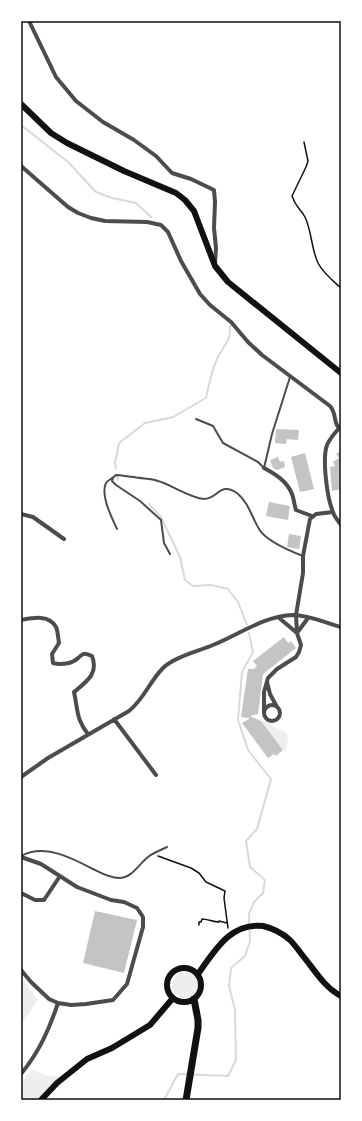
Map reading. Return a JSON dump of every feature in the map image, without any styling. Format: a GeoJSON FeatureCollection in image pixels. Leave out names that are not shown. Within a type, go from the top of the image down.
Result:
{"type":"FeatureCollection","features":[{"type":"Feature","properties":{"kind":"main road"},"geometry":{"type":"LineString","coordinates":[[21,104],[51,133],[67,144],[176,193],[185,200],[194,210],[215,266],[228,282],[341,373]]}},
{"type":"Feature","properties":{"kind":"main road"},"geometry":{"type":"LineString","coordinates":[[198,974],[222,942],[232,934],[242,928],[253,926],[266,927],[273,929],[289,940],[325,984],[341,996]]}},
{"type":"Feature","properties":{"kind":"main road"},"geometry":{"type":"LineString","coordinates":[[179,968],[184,968],[198,974],[201,986],[194,999],[182,1002],[173,998],[168,989],[168,979],[171,974],[179,968]]}},
{"type":"Feature","properties":{"kind":"main road"},"geometry":{"type":"LineString","coordinates":[[41,1100],[57,1083],[87,1059],[124,1041],[150,1025],[173,998]]}},
{"type":"Feature","properties":{"kind":"main road"},"geometry":{"type":"LineString","coordinates":[[186,1100],[198,1028],[194,999]]}},
{"type":"Feature","properties":{"kind":"street"},"geometry":{"type":"LineString","coordinates":[[29,21],[56,77],[76,101],[103,122],[134,140],[156,156],[172,173],[191,179],[214,190],[214,228],[216,248],[215,266]]}},
{"type":"Feature","properties":{"kind":"street"},"geometry":{"type":"LineString","coordinates":[[21,166],[68,208],[78,213],[91,218],[147,222],[161,226],[168,232],[181,261],[200,294],[210,305],[231,322],[248,342],[333,409],[336,424],[340,427],[332,435],[327,444],[324,455],[327,485],[333,512],[341,525]]}},
{"type":"Feature","properties":{"kind":"street"},"geometry":{"type":"LineString","coordinates":[[264,468],[284,482],[292,494],[296,510],[312,516],[316,514],[333,512]]}},
{"type":"Feature","properties":{"kind":"street"},"geometry":{"type":"LineString","coordinates":[[21,514],[33,516],[64,539]]}},
{"type":"Feature","properties":{"kind":"street"},"geometry":{"type":"LineString","coordinates":[[267,681],[270,694],[280,715],[274,721],[270,721],[264,716],[264,692],[267,681],[268,678],[277,669],[296,657],[299,652],[300,645],[297,633],[296,615],[303,574],[303,556],[310,519],[312,516]]}},
{"type":"Feature","properties":{"kind":"street"},"geometry":{"type":"LineString","coordinates":[[21,777],[48,758],[129,711],[136,705],[159,673],[169,663],[262,622],[278,617],[296,615],[341,627]]}},
{"type":"Feature","properties":{"kind":"street"},"geometry":{"type":"LineString","coordinates":[[21,620],[36,617],[48,620],[56,627],[59,642],[52,654],[54,663],[67,664],[78,659],[82,654],[92,656],[95,663],[93,673],[90,678],[74,692],[78,718],[88,734]]}},
{"type":"Feature","properties":{"kind":"street"},"geometry":{"type":"LineString","coordinates":[[278,617],[297,633]]}},
{"type":"Feature","properties":{"kind":"street"},"geometry":{"type":"LineString","coordinates":[[297,633],[308,618]]}},
{"type":"Feature","properties":{"kind":"street"},"geometry":{"type":"LineString","coordinates":[[264,712],[269,706],[277,708]]}},
{"type":"Feature","properties":{"kind":"street"},"geometry":{"type":"LineString","coordinates":[[114,719],[156,775]]}},
{"type":"Feature","properties":{"kind":"street"},"geometry":{"type":"LineString","coordinates":[[21,856],[41,864],[77,887],[111,900],[124,902],[137,908],[143,917],[144,927],[127,984],[113,1000],[71,1005],[58,1003],[49,999],[21,970]]}},
{"type":"Feature","properties":{"kind":"street"},"geometry":{"type":"LineString","coordinates":[[21,893],[35,900],[44,900],[60,876]]}},
{"type":"Feature","properties":{"kind":"street"},"geometry":{"type":"LineString","coordinates":[[21,1074],[34,1058],[51,1023],[58,1003]]}},
{"type":"Feature","properties":{"kind":"lane"},"geometry":{"type":"LineString","coordinates":[[264,468],[276,420],[290,376]]}},
{"type":"Feature","properties":{"kind":"lane"},"geometry":{"type":"LineString","coordinates":[[196,419],[213,426],[223,443],[258,462],[264,468]]}},
{"type":"Feature","properties":{"kind":"lane"},"geometry":{"type":"LineString","coordinates":[[117,529],[104,492],[106,483],[116,475],[158,480],[202,499],[214,496],[224,489],[229,489],[243,499],[264,535],[286,549],[303,556]]}},
{"type":"Feature","properties":{"kind":"lane"},"geometry":{"type":"LineString","coordinates":[[113,478],[112,481],[116,485],[140,501],[161,520],[164,543],[170,554]]}},
{"type":"Feature","properties":{"kind":"lane"},"geometry":{"type":"LineString","coordinates":[[21,856],[26,853],[45,851],[64,855],[106,875],[119,878],[127,877],[148,856],[167,848]]}},
{"type":"Feature","properties":{"kind":"path"},"geometry":{"type":"LineString","coordinates":[[304,142],[308,161],[292,196],[295,205],[304,217],[309,228],[318,265],[330,279],[341,288]]}},
{"type":"Feature","properties":{"kind":"path"},"geometry":{"type":"LineString","coordinates":[[153,854],[191,868],[199,873],[206,882],[225,891],[224,898],[227,923],[232,934]]}},
{"type":"Feature","properties":{"kind":"path"},"geometry":{"type":"LineString","coordinates":[[198,925],[202,919],[213,922],[219,921],[227,923]]}},
{"type":"Feature","properties":{"kind":"shaded area"},"geometry":{"type":"Polygon","coordinates":[[[267,720],[272,726],[287,733],[288,743],[285,752],[261,721],[267,720]]]}},
{"type":"Feature","properties":{"kind":"shaded area"},"geometry":{"type":"Polygon","coordinates":[[[185,972],[194,976],[198,985],[194,994],[185,998],[176,994],[172,985],[176,976],[185,972]]]}},
{"type":"Feature","properties":{"kind":"shaded area"},"geometry":{"type":"Polygon","coordinates":[[[21,977],[38,1000],[21,1025],[21,977]]]}},
{"type":"Feature","properties":{"kind":"shaded area"},"geometry":{"type":"Polygon","coordinates":[[[33,1069],[50,1076],[61,1077],[37,1100],[21,1100],[21,1082],[33,1069]]]}},
{"type":"Feature","properties":{"kind":"building"},"geometry":{"type":"Polygon","coordinates":[[[276,429],[299,430],[298,440],[287,439],[286,444],[275,443],[276,429]]]}},
{"type":"Feature","properties":{"kind":"building"},"geometry":{"type":"Polygon","coordinates":[[[341,450],[341,475],[339,476],[341,480],[341,489],[332,491],[330,467],[335,466],[333,462],[339,458],[336,454],[341,450]]]}},
{"type":"Feature","properties":{"kind":"building"},"geometry":{"type":"Polygon","coordinates":[[[305,453],[314,489],[300,492],[291,457],[305,453]]]}},
{"type":"Feature","properties":{"kind":"building"},"geometry":{"type":"Polygon","coordinates":[[[278,457],[280,462],[284,461],[285,467],[277,470],[273,468],[270,460],[278,457]]]}},
{"type":"Feature","properties":{"kind":"building"},"geometry":{"type":"Polygon","coordinates":[[[269,502],[290,506],[288,520],[266,516],[269,502]]]}},
{"type":"Feature","properties":{"kind":"building"},"geometry":{"type":"Polygon","coordinates":[[[289,534],[301,536],[299,549],[287,547],[289,534]]]}},
{"type":"Feature","properties":{"kind":"building"},"geometry":{"type":"Polygon","coordinates":[[[284,637],[288,643],[291,641],[296,648],[263,674],[258,714],[250,716],[261,721],[283,750],[276,756],[274,754],[268,758],[242,723],[249,718],[241,717],[248,669],[254,669],[257,666],[253,661],[284,637]]]}},
{"type":"Feature","properties":{"kind":"building"},"geometry":{"type":"Polygon","coordinates":[[[95,911],[137,920],[124,973],[83,963],[95,911]]]}},
{"type":"Feature","properties":{"kind":"waterway"},"geometry":{"type":"LineString","coordinates":[[21,125],[68,162],[96,192],[112,198],[136,203],[151,217]]}},
{"type":"Feature","properties":{"kind":"waterway"},"geometry":{"type":"LineString","coordinates":[[116,469],[115,463],[119,443],[145,423],[173,417],[206,398],[214,365],[229,338],[230,326]]}},
{"type":"Feature","properties":{"kind":"waterway"},"geometry":{"type":"LineString","coordinates":[[149,504],[161,517],[180,557],[185,580],[193,586],[211,585],[228,589],[238,602],[247,625]]}},
{"type":"Feature","properties":{"kind":"waterway"},"geometry":{"type":"LineString","coordinates":[[164,1100],[178,1074],[228,1076],[236,1060],[235,1010],[229,986],[231,968],[245,956],[250,941],[249,914],[254,902],[263,893],[265,880],[250,867],[246,841],[257,829],[271,779],[248,750],[238,720],[242,672],[253,652],[249,633]]}}]}
